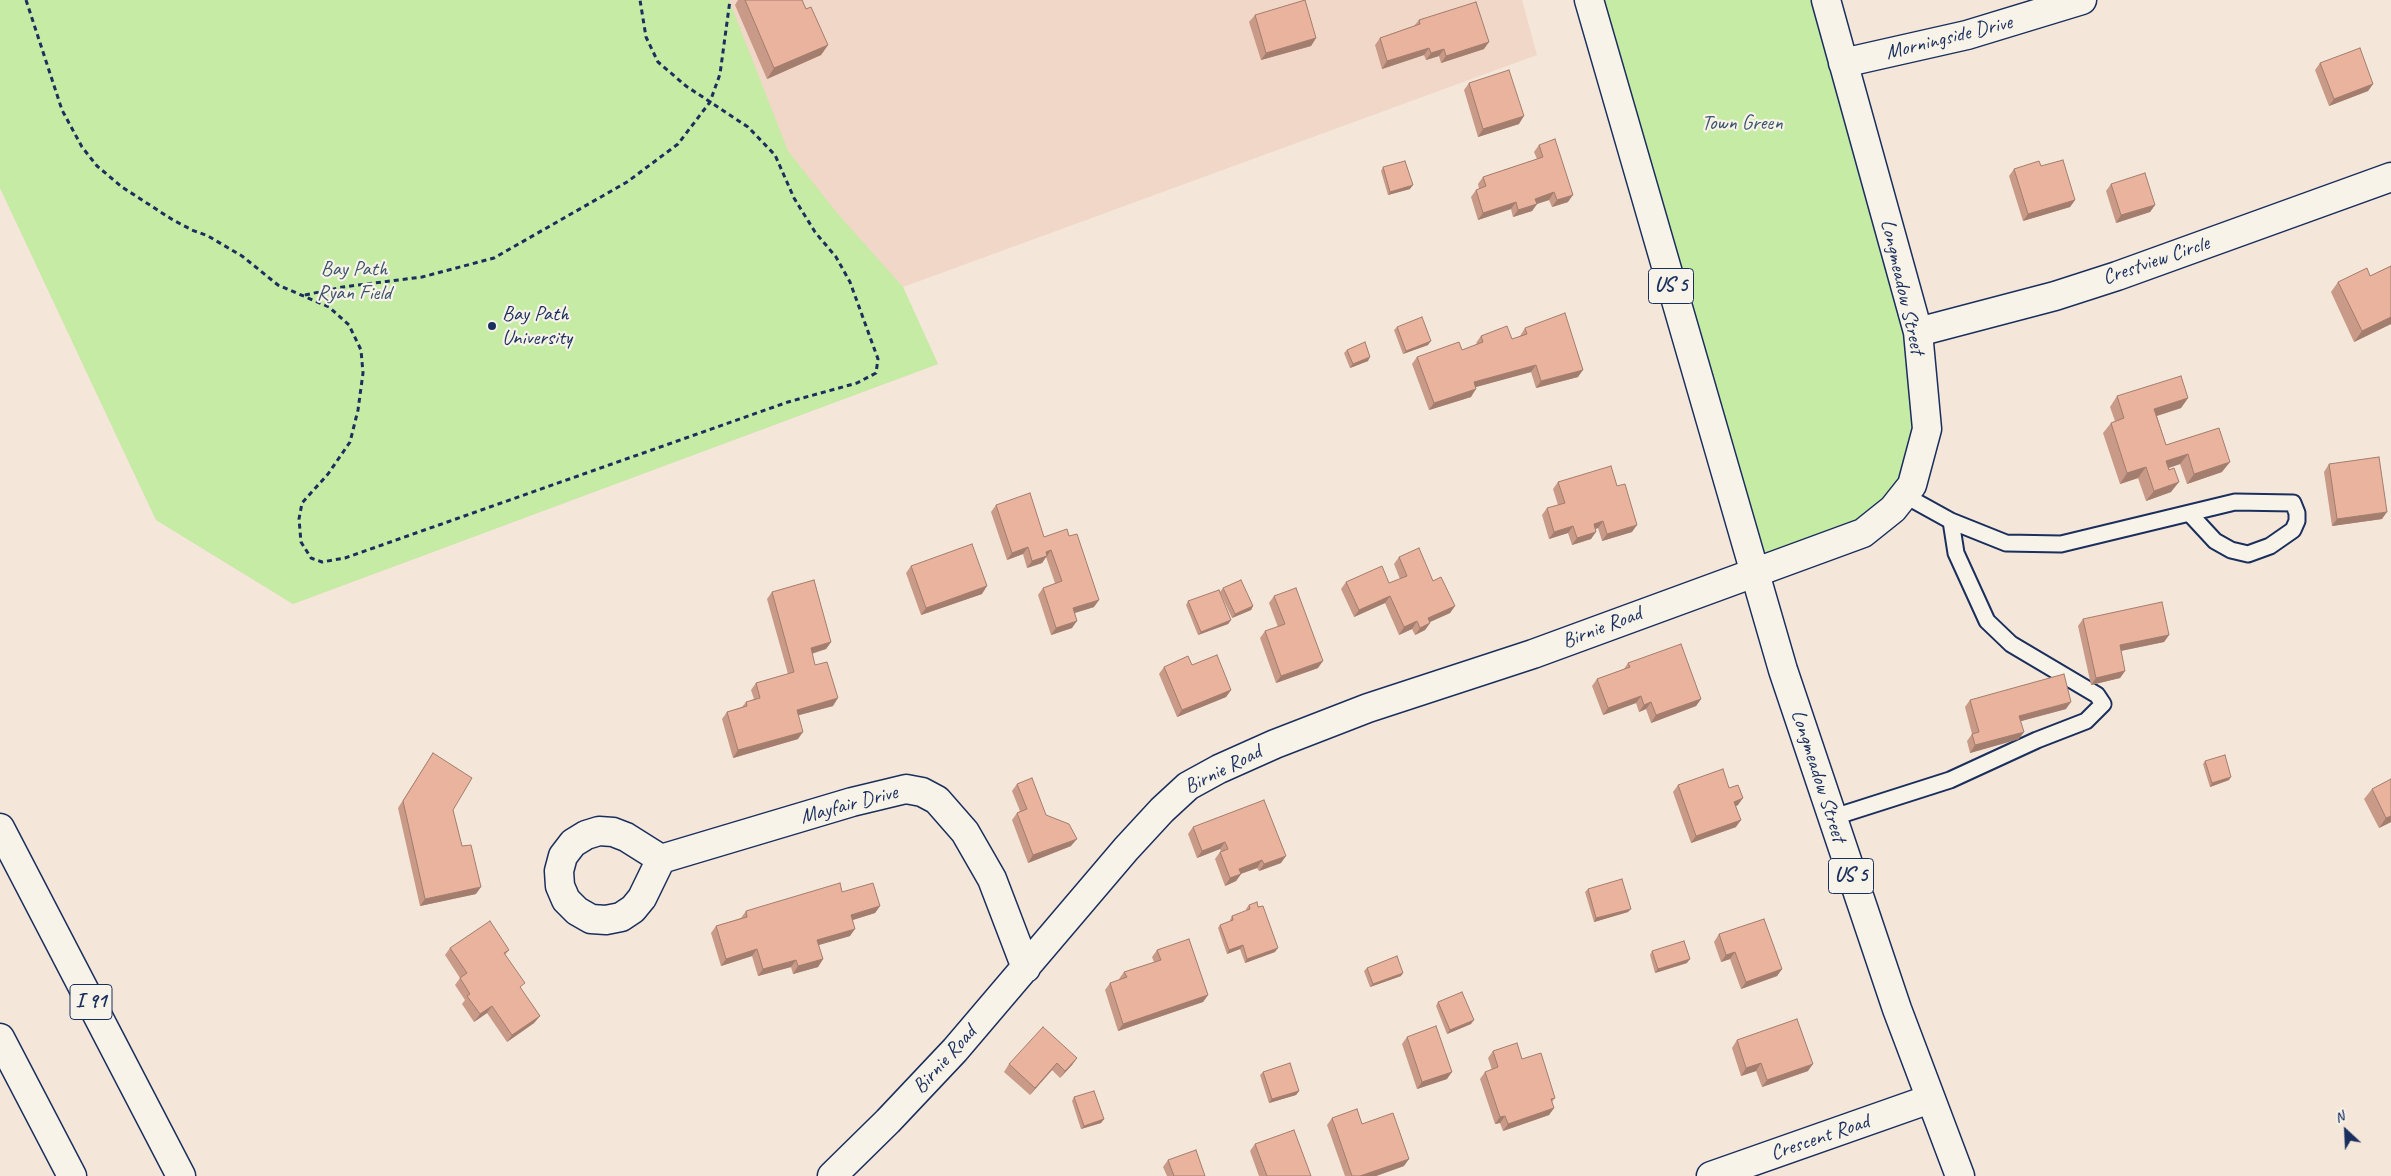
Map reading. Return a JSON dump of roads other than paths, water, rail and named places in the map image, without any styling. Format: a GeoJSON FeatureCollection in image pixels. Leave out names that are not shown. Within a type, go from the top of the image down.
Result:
{"type":"FeatureCollection","features":[{"type":"Feature","properties":{"kind":"main road","name":"Longmeadow Street"},"geometry":{"type":"LineString","coordinates":[[1589,0],[1754,571],[1832,818],[1930,1099],[1960,1176]]}},
{"type":"Feature","properties":{"kind":"main road","name":"Longmeadow Street"},"geometry":{"type":"LineString","coordinates":[[1754,571],[1863,533],[1893,509],[1912,485],[1927,429],[1918,332],[1826,0]]}},
{"type":"Feature","properties":{"kind":"main road","name":"Morningside Drive"},"geometry":{"type":"LineString","coordinates":[[1843,63],[1967,35],[2082,0]]}},
{"type":"Feature","properties":{"kind":"main road","name":"Crestview Circle"},"geometry":{"type":"LineString","coordinates":[[1918,332],[2055,296],[2117,276],[2391,178]]}},
{"type":"Feature","properties":{"kind":"main road","name":"Birnie Road"},"geometry":{"type":"LineString","coordinates":[[832,1176],[918,1090],[1026,968],[1150,822],[1183,789],[1199,779],[1275,744],[1368,708],[1533,654],[1754,571]]}},
{"type":"Feature","properties":{"kind":"main road","name":"Mayfair Drive"},"geometry":{"type":"LineString","coordinates":[[661,859],[852,802],[906,789],[922,792],[937,800],[965,832],[992,880],[1026,968]]}},
{"type":"Feature","properties":{"kind":"main road","name":"I 91"},"geometry":{"type":"LineString","coordinates":[[0,828],[181,1176]]}},
{"type":"Feature","properties":{"kind":"main road"},"geometry":{"type":"LineString","coordinates":[[0,1038],[72,1176]]}},
{"type":"Feature","properties":{"kind":"main road","name":"Crescent Road"},"geometry":{"type":"LineString","coordinates":[[1711,1176],[1930,1099]]}},
{"type":"Feature","properties":{"kind":"lane"},"geometry":{"type":"LineString","coordinates":[[1904,495],[1951,521],[2006,543],[2061,544],[2235,502],[2293,502],[2298,521],[2292,530],[2270,546],[2248,554],[2231,550],[2215,541],[2190,514]]}},
{"type":"Feature","properties":{"kind":"lane"},"geometry":{"type":"LineString","coordinates":[[1832,818],[1950,780],[2037,740],[2086,721],[2102,704],[2097,695],[2012,644],[1988,621],[1956,553],[1951,521]]}},
{"type":"Feature","properties":{"kind":"place","name":"Bay Path University"},"geometry":{"type":"Point","coordinates":[492,326]}},
{"type":"Feature","properties":{"kind":"park label","name":"Town Green"},"geometry":{"type":"Point","coordinates":[1742,123]}},
{"type":"Feature","properties":{"kind":"park label","name":"Bay Path Ryan Field"},"geometry":{"type":"Point","coordinates":[354,281]}}]}
